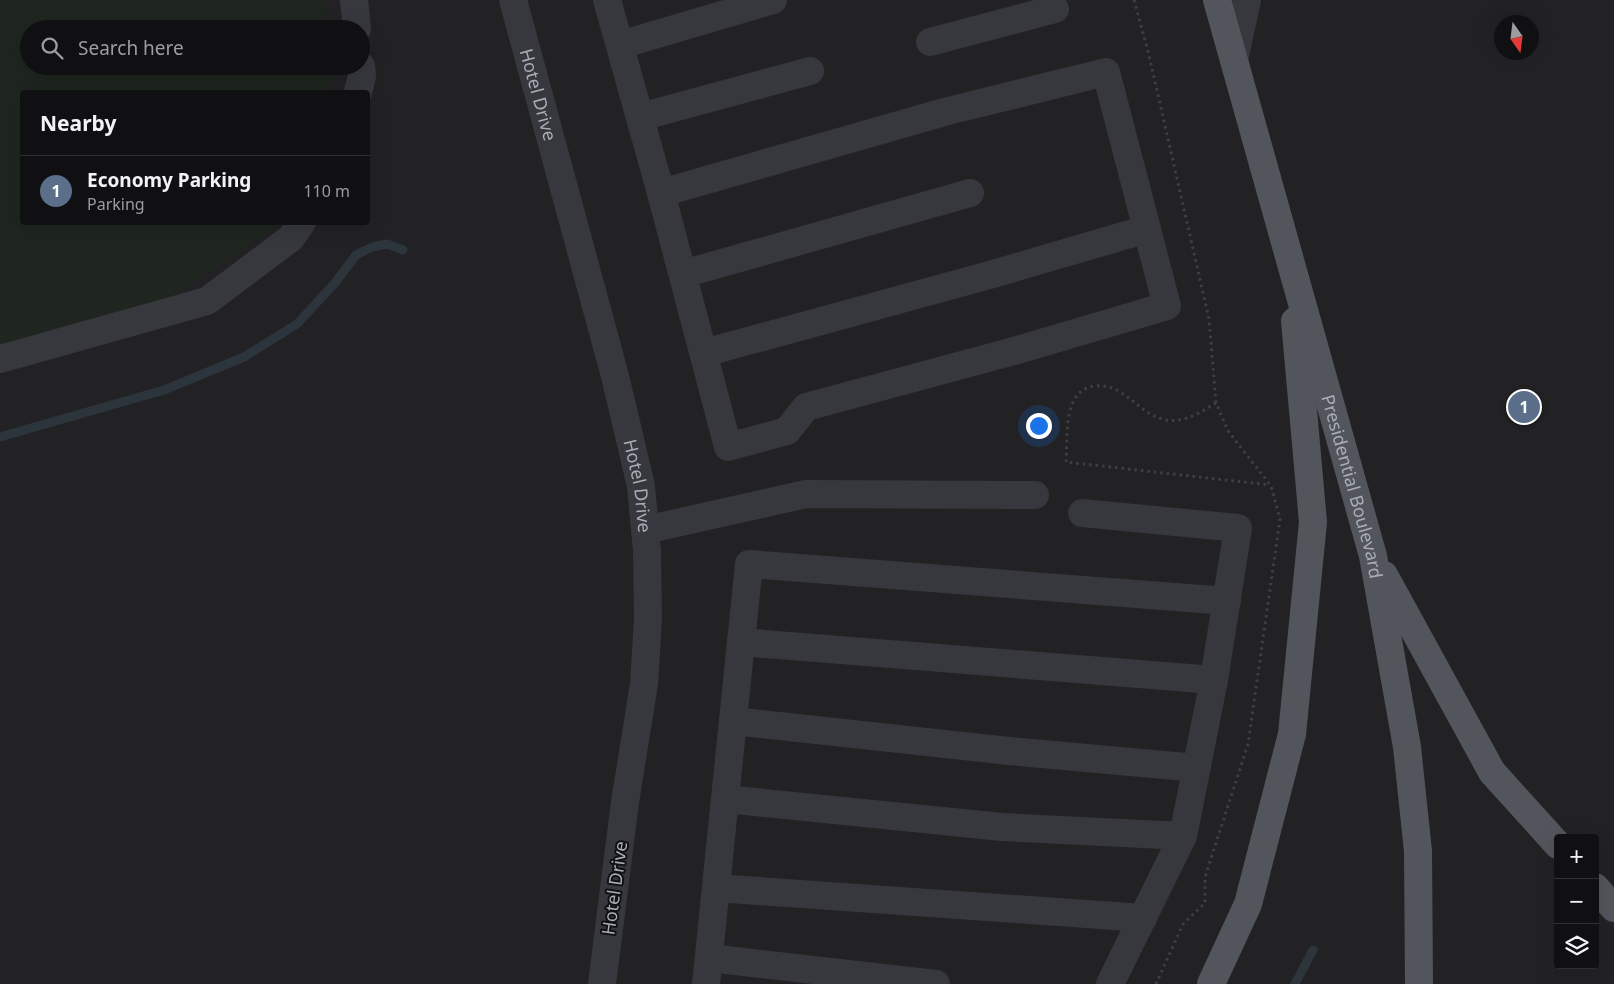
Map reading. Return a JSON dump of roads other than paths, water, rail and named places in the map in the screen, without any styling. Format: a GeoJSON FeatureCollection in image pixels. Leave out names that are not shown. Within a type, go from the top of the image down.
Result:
{"type":"FeatureCollection","features":[{"type":"Feature","properties":{"kind":"main road","name":"Presidential Boulevard"},"geometry":{"type":"LineString","coordinates":[[1217,0],[1373,556],[1407,747],[1417,842],[1420,984]]}},
{"type":"Feature","properties":{"kind":"main road"},"geometry":{"type":"LineString","coordinates":[[1211,984],[1248,904],[1292,734],[1313,522],[1288,250]]}},
{"type":"Feature","properties":{"kind":"main road"},"geometry":{"type":"LineString","coordinates":[[1373,556],[1492,772],[1554,841]]}},
{"type":"Feature","properties":{"kind":"main road"},"geometry":{"type":"LineString","coordinates":[[1599,891],[1614,908]]}},
{"type":"Feature","properties":{"kind":"street"},"geometry":{"type":"LineString","coordinates":[[354,0],[356,20]]}},
{"type":"Feature","properties":{"kind":"street","name":"Hotel Drive"},"geometry":{"type":"LineString","coordinates":[[513,0],[615,376],[640,486],[647,551],[648,618],[644,684],[625,802],[602,984]]}},
{"type":"Feature","properties":{"kind":"street"},"geometry":{"type":"LineString","coordinates":[[607,0],[662,193],[728,447],[787,431],[806,407],[1014,351],[1167,306],[1106,72],[948,111],[662,193]]}},
{"type":"Feature","properties":{"kind":"street"},"geometry":{"type":"LineString","coordinates":[[620,45],[773,0]]}},
{"type":"Feature","properties":{"kind":"street"},"geometry":{"type":"LineString","coordinates":[[1234,60],[1247,0]]}},
{"type":"Feature","properties":{"kind":"street"},"geometry":{"type":"LineString","coordinates":[[930,42],[1056,9]]}},
{"type":"Feature","properties":{"kind":"street"},"geometry":{"type":"LineString","coordinates":[[640,117],[810,71]]}},
{"type":"Feature","properties":{"kind":"street"},"geometry":{"type":"LineString","coordinates":[[358,90],[362,75]]}},
{"type":"Feature","properties":{"kind":"street"},"geometry":{"type":"LineString","coordinates":[[683,274],[970,193]]}},
{"type":"Feature","properties":{"kind":"street"},"geometry":{"type":"LineString","coordinates":[[0,359],[207,301],[291,238],[300,225]]}},
{"type":"Feature","properties":{"kind":"street"},"geometry":{"type":"LineString","coordinates":[[704,353],[992,274],[1147,229]]}},
{"type":"Feature","properties":{"kind":"street"},"geometry":{"type":"LineString","coordinates":[[645,530],[806,494],[1035,495]]}},
{"type":"Feature","properties":{"kind":"street"},"geometry":{"type":"LineString","coordinates":[[1082,513],[1238,528],[1214,680],[1184,836],[1110,984]]}},
{"type":"Feature","properties":{"kind":"street"},"geometry":{"type":"LineString","coordinates":[[936,984],[708,971],[749,564],[1227,601]]}},
{"type":"Feature","properties":{"kind":"street"},"geometry":{"type":"LineString","coordinates":[[741,642],[1214,680]]}},
{"type":"Feature","properties":{"kind":"street"},"geometry":{"type":"LineString","coordinates":[[733,722],[1009,751],[1197,768]]}},
{"type":"Feature","properties":{"kind":"street"},"geometry":{"type":"LineString","coordinates":[[725,798],[1002,826],[1184,836]]}},
{"type":"Feature","properties":{"kind":"street"},"geometry":{"type":"LineString","coordinates":[[716,888],[1143,918]]}},
{"type":"Feature","properties":{"kind":"waterway"},"geometry":{"type":"LineString","coordinates":[[0,437],[164,390],[244,357],[297,324],[335,283],[356,255],[372,247],[387,244],[403,250]]}},
{"type":"Feature","properties":{"kind":"waterway"},"geometry":{"type":"LineString","coordinates":[[1295,984],[1313,950]]}},
{"type":"Feature","properties":{"kind":"place","name":"Economy Parking"},"geometry":{"type":"Point","coordinates":[1524,407]}}]}
